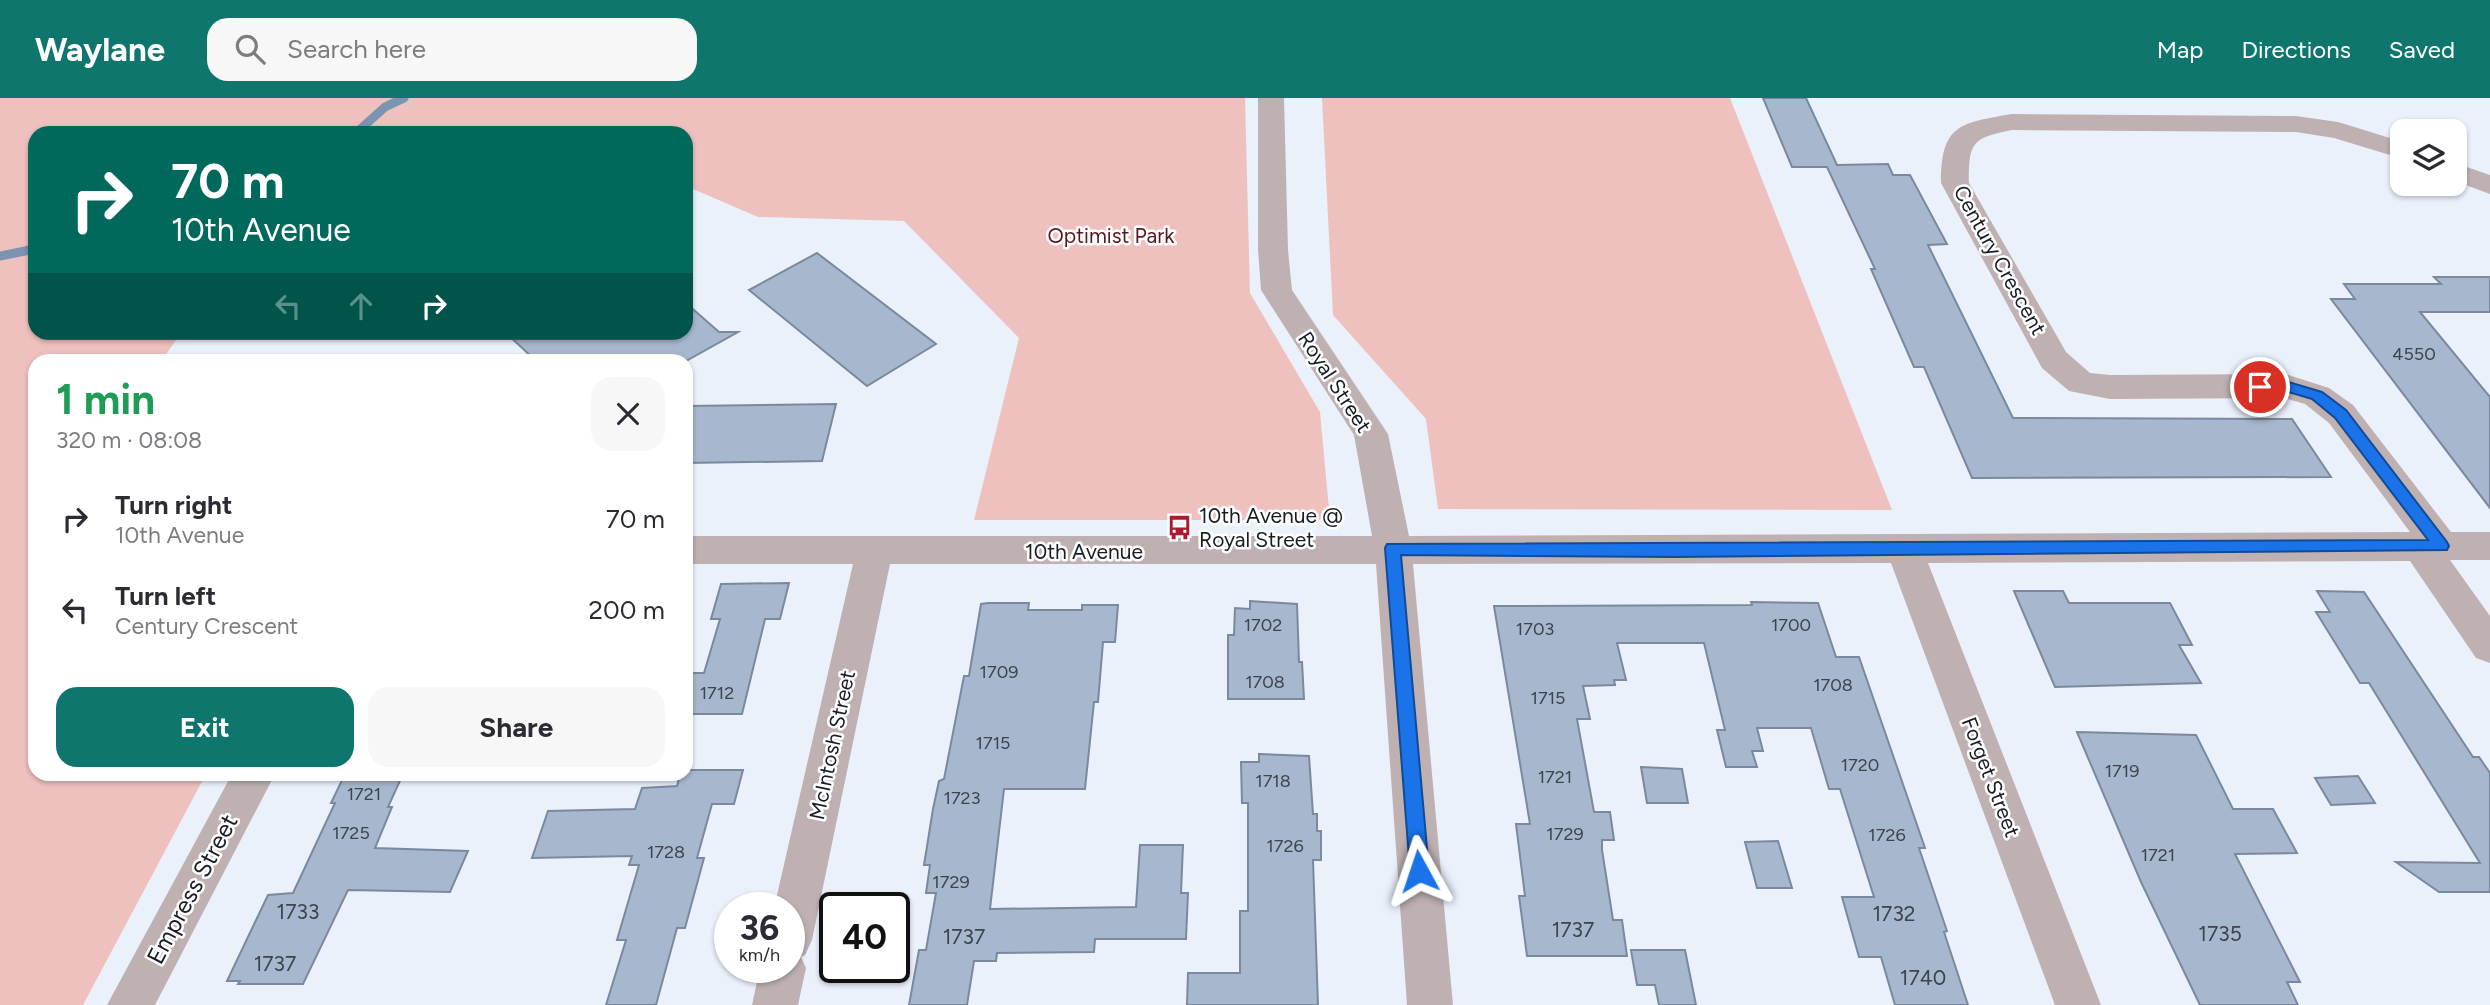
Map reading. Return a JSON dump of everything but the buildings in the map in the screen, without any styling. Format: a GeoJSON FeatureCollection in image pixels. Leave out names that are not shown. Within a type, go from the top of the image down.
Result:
{"type":"FeatureCollection","features":[{"type":"Feature","properties":{"kind":"street","name":"Royal Street"},"geometry":{"type":"LineString","coordinates":[[1271,98],[1273,250],[1278,290],[1371,434],[1393,548],[1430,1005]]}},
{"type":"Feature","properties":{"kind":"street","name":"Century Crescent"},"geometry":{"type":"LineString","coordinates":[[2390,147],[2338,130],[2296,124],[2012,122],[1984,127],[1960,141],[1955,154],[1955,183],[2054,359],[2081,383],[2110,387],[2285,386],[2317,396],[2341,414],[2430,546]]}},
{"type":"Feature","properties":{"kind":"street"},"geometry":{"type":"LineString","coordinates":[[2467,176],[2490,185]]}},
{"type":"Feature","properties":{"kind":"street"},"geometry":{"type":"LineString","coordinates":[[2430,546],[2490,648]]}},
{"type":"Feature","properties":{"kind":"street","name":"10th Avenue"},"geometry":{"type":"LineString","coordinates":[[693,550],[2490,546]]}},
{"type":"Feature","properties":{"kind":"street","name":"Forget Street"},"geometry":{"type":"LineString","coordinates":[[1904,549],[2078,1005]]}},
{"type":"Feature","properties":{"kind":"street","name":"McIntosh Street"},"geometry":{"type":"LineString","coordinates":[[800,892],[875,550]]}},
{"type":"Feature","properties":{"kind":"street","name":"Empress Street"},"geometry":{"type":"LineString","coordinates":[[130,1005],[250,781]]}},
{"type":"Feature","properties":{"kind":"street"},"geometry":{"type":"LineString","coordinates":[[775,1005],[780,983]]}},
{"type":"Feature","properties":{"kind":"green space","name":"Optimist Park"},"geometry":{"type":"Polygon","coordinates":[[[0,98],[1245,98],[1250,293],[1320,412],[1330,520],[974,520],[1019,338],[904,221],[758,217],[693,189],[693,126],[28,126],[28,340],[176,340],[166,354],[28,354],[28,781],[202,781],[83,1005],[0,1005],[0,98]]]}},
{"type":"Feature","properties":{"kind":"green space"},"geometry":{"type":"Polygon","coordinates":[[[1322,98],[1730,98],[1892,510],[1438,509],[1426,419],[1333,315],[1322,98]]]}},
{"type":"Feature","properties":{"kind":"waterway"},"geometry":{"type":"LineString","coordinates":[[364,126],[385,107],[404,98]]}},
{"type":"Feature","properties":{"kind":"waterway"},"geometry":{"type":"LineString","coordinates":[[0,256],[28,250]]}},
{"type":"Feature","properties":{"kind":"place","name":"10th Avenue @ Royal Street"},"geometry":{"type":"Point","coordinates":[1179,527]}},
{"type":"Feature","properties":{"kind":"route"},"geometry":{"type":"LineString","coordinates":[[1419,871],[1393,548],[1674,550],[2441,546],[2341,414],[2317,396],[2285,386],[2260,387]]}}]}
